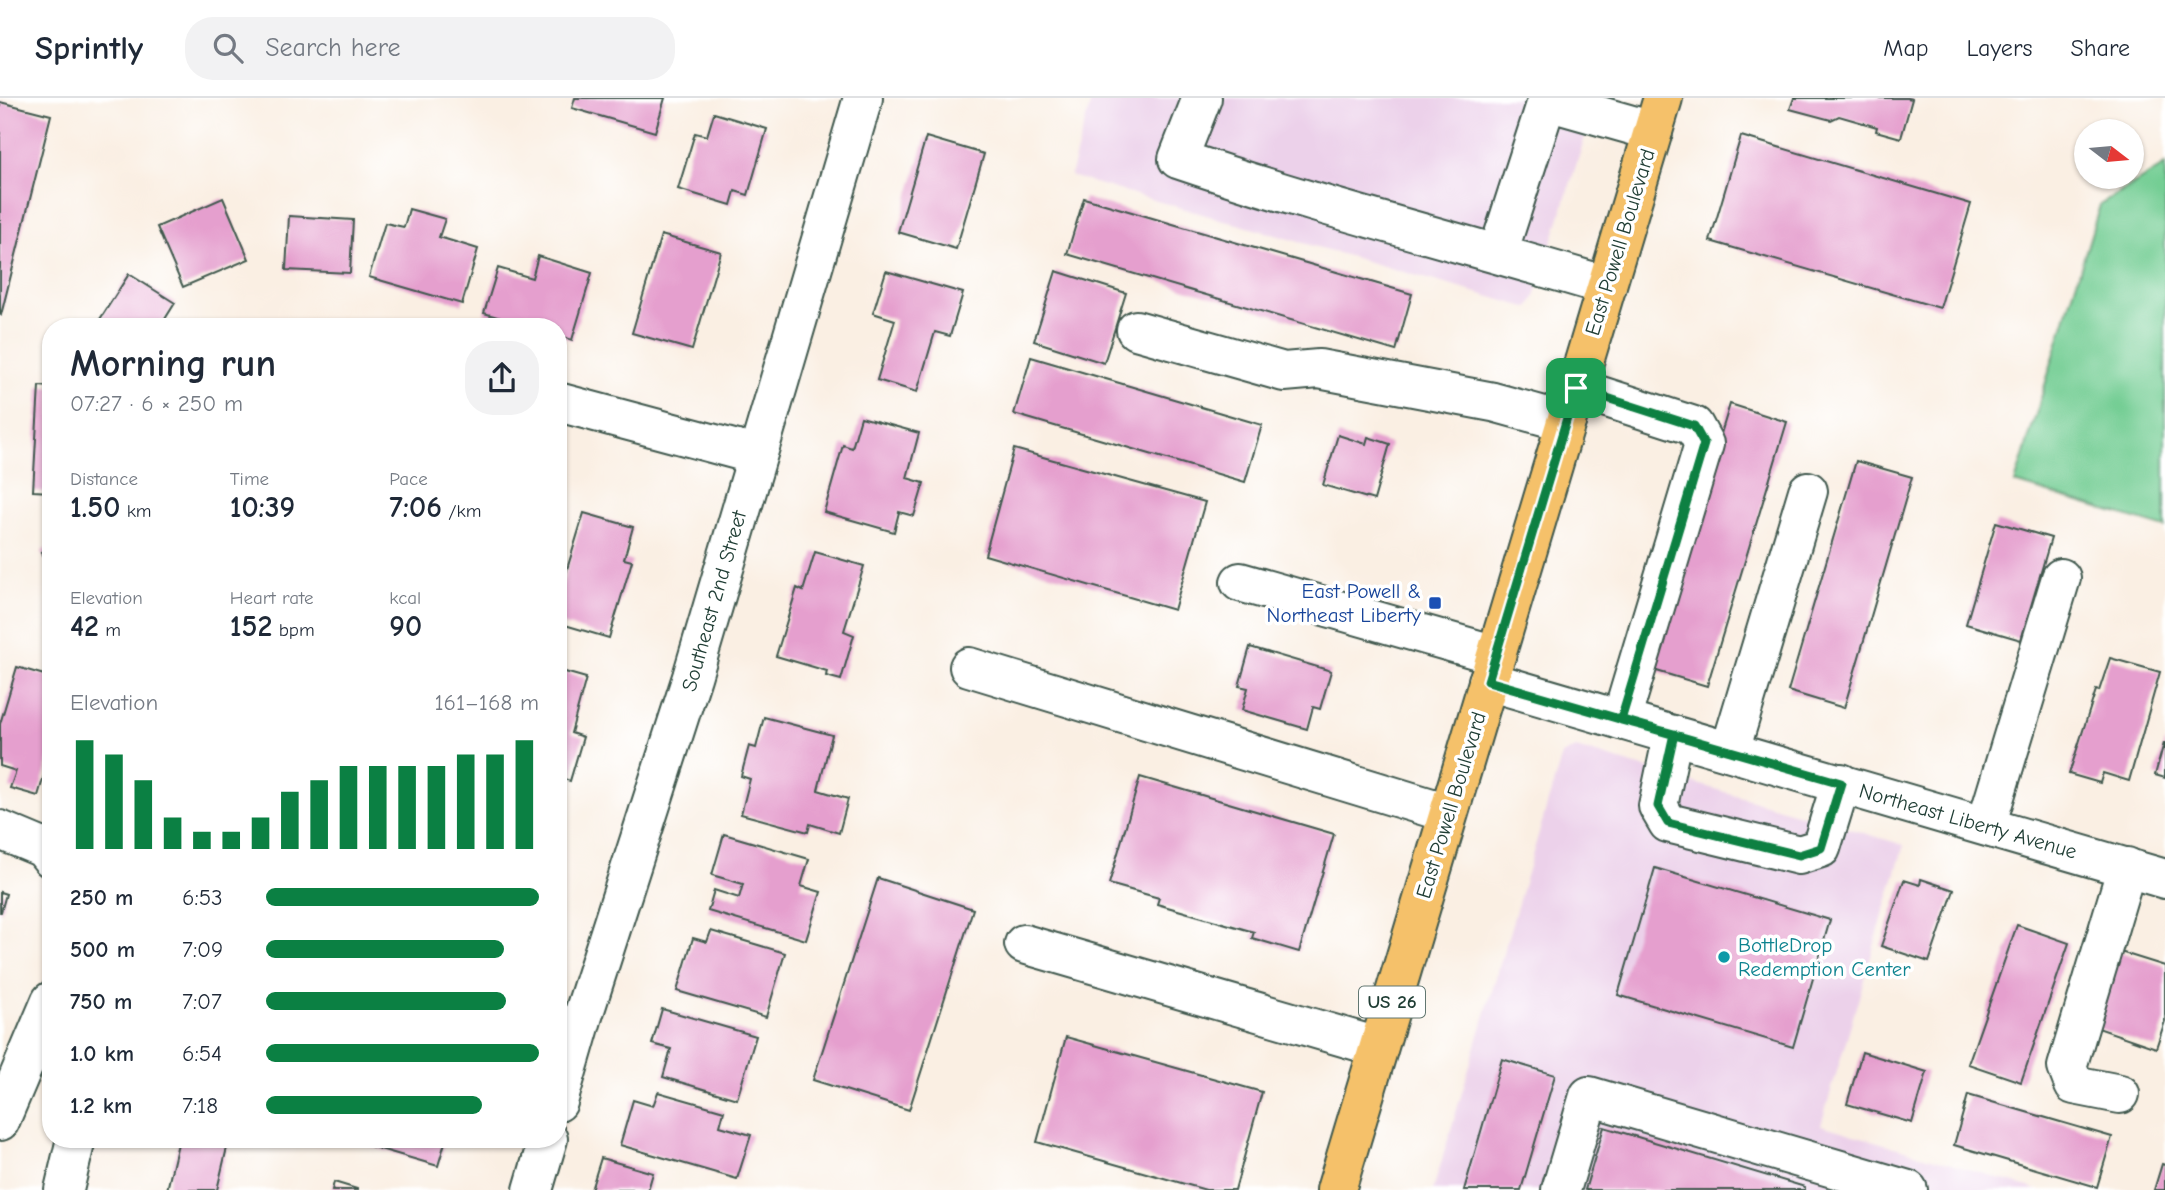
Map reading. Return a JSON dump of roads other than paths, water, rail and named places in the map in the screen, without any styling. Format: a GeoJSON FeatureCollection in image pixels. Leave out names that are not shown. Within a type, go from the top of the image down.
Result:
{"type":"FeatureCollection","features":[{"type":"Feature","properties":{"kind":"main road","name":"East Powell Boulevard"},"geometry":{"type":"LineString","coordinates":[[1336,1190],[1658,114]]}},
{"type":"Feature","properties":{"kind":"street","name":"Southeast 2nd Street"},"geometry":{"type":"LineString","coordinates":[[567,1071],[688,690],[863,98]]}},
{"type":"Feature","properties":{"kind":"street"},"geometry":{"type":"LineString","coordinates":[[1202,98],[1178,159],[1284,195],[1498,253],[1607,286]]}},
{"type":"Feature","properties":{"kind":"street"},"geometry":{"type":"LineString","coordinates":[[1498,253],[1548,100],[1658,114]]}},
{"type":"Feature","properties":{"kind":"street"},"geometry":{"type":"LineString","coordinates":[[1136,330],[1284,372],[1319,369],[1493,402],[1571,405],[1694,426],[1704,444],[1621,720]]}},
{"type":"Feature","properties":{"kind":"street"},"geometry":{"type":"LineString","coordinates":[[567,404],[756,455]]}},
{"type":"Feature","properties":{"kind":"street"},"geometry":{"type":"LineString","coordinates":[[1730,751],[1808,491]]}},
{"type":"Feature","properties":{"kind":"street"},"geometry":{"type":"LineString","coordinates":[[1986,826],[2061,578]]}},
{"type":"Feature","properties":{"kind":"street","name":"Northeast Liberty Avenue"},"geometry":{"type":"LineString","coordinates":[[1240,582],[1492,668],[1621,720],[2165,879]]}},
{"type":"Feature","properties":{"kind":"street"},"geometry":{"type":"LineString","coordinates":[[969,667],[1448,813]]}},
{"type":"Feature","properties":{"kind":"street"},"geometry":{"type":"LineString","coordinates":[[1674,734],[1658,806],[1668,823],[1799,855],[1821,848],[1841,783]]}},
{"type":"Feature","properties":{"kind":"street"},"geometry":{"type":"LineString","coordinates":[[0,830],[42,848]]}},
{"type":"Feature","properties":{"kind":"street"},"geometry":{"type":"LineString","coordinates":[[2120,1094],[2074,1084],[2067,1067],[2127,867]]}},
{"type":"Feature","properties":{"kind":"street"},"geometry":{"type":"LineString","coordinates":[[1024,944],[1378,1047]]}},
{"type":"Feature","properties":{"kind":"street"},"geometry":{"type":"LineString","coordinates":[[0,1121],[42,1022]]}},
{"type":"Feature","properties":{"kind":"street"},"geometry":{"type":"LineString","coordinates":[[1561,1190],[1588,1096],[1908,1190]]}},
{"type":"Feature","properties":{"kind":"street"},"geometry":{"type":"LineString","coordinates":[[64,1190],[74,1148]]}},
{"type":"Feature","properties":{"kind":"street"},"geometry":{"type":"LineString","coordinates":[[533,1190],[545,1148]]}},
{"type":"Feature","properties":{"kind":"place","name":"East Powell & Northeast Liberty"},"geometry":{"type":"Point","coordinates":[1435,603]}},
{"type":"Feature","properties":{"kind":"place","name":"BottleDrop Redemption Center"},"geometry":{"type":"Point","coordinates":[1724,957]}}]}
